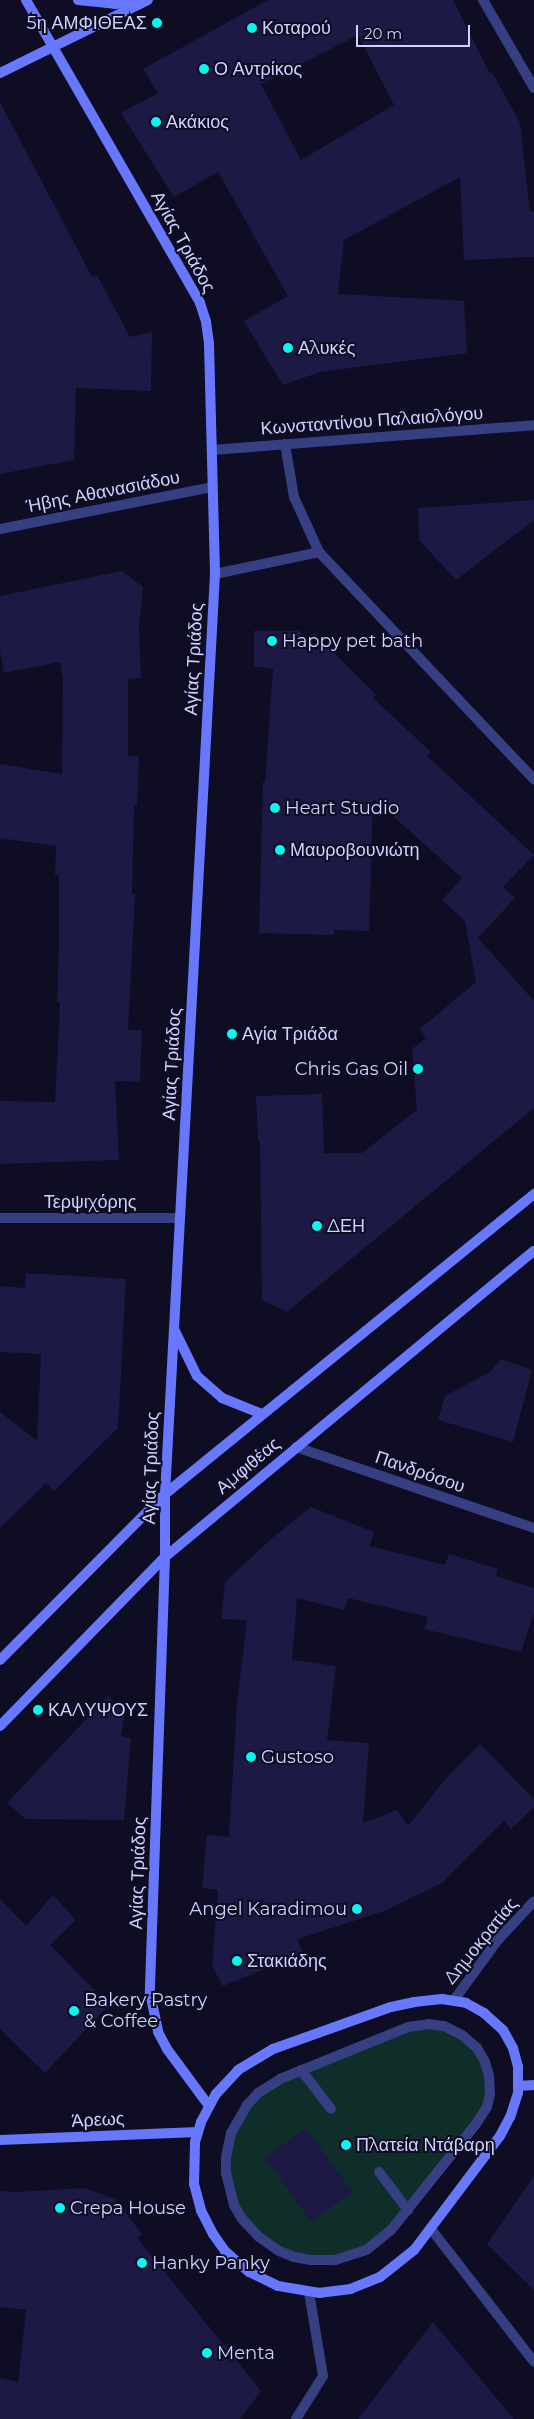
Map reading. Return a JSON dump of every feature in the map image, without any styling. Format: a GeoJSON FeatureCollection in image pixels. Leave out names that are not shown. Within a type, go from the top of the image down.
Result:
{"type":"FeatureCollection","features":[{"type":"Feature","properties":{"kind":"street","name":"Αγίας Τριάδος"},"geometry":{"type":"LineString","coordinates":[[26,0],[200,304],[206,322],[209,344],[215,574],[164,1494],[165,1557],[150,1993],[154,2016],[162,2040],[209,2106]]}},
{"type":"Feature","properties":{"kind":"street"},"geometry":{"type":"LineString","coordinates":[[78,0],[115,4],[146,1]]}},
{"type":"Feature","properties":{"kind":"street"},"geometry":{"type":"LineString","coordinates":[[483,0],[534,88]]}},
{"type":"Feature","properties":{"kind":"street"},"geometry":{"type":"LineString","coordinates":[[0,73],[146,1]]}},
{"type":"Feature","properties":{"kind":"street","name":"Κωνσταντίνου Παλαιολόγου"},"geometry":{"type":"LineString","coordinates":[[212,450],[534,425]]}},
{"type":"Feature","properties":{"kind":"street"},"geometry":{"type":"LineString","coordinates":[[285,444],[294,497],[319,552],[534,779]]}},
{"type":"Feature","properties":{"kind":"street","name":"Ήβης Αθανασιάδου"},"geometry":{"type":"LineString","coordinates":[[0,529],[212,487]]}},
{"type":"Feature","properties":{"kind":"street"},"geometry":{"type":"LineString","coordinates":[[215,574],[319,552]]}},
{"type":"Feature","properties":{"kind":"street","name":"Αμφιθέας"},"geometry":{"type":"LineString","coordinates":[[0,1660],[164,1494],[534,1194]]}},
{"type":"Feature","properties":{"kind":"street","name":"Τερψιχόρης"},"geometry":{"type":"LineString","coordinates":[[0,1218],[180,1218]]}},
{"type":"Feature","properties":{"kind":"street","name":"Αμφιθέας"},"geometry":{"type":"LineString","coordinates":[[0,1726],[165,1557],[534,1251]]}},
{"type":"Feature","properties":{"kind":"street"},"geometry":{"type":"LineString","coordinates":[[174,1329],[197,1376],[222,1398],[262,1414]]}},
{"type":"Feature","properties":{"kind":"street","name":"Πανδρόσου"},"geometry":{"type":"LineString","coordinates":[[296,1447],[534,1528]]}},
{"type":"Feature","properties":{"kind":"street","name":"Δημοκρατίας"},"geometry":{"type":"LineString","coordinates":[[454,2000],[497,1941],[534,1901]]}},
{"type":"Feature","properties":{"kind":"street"},"geometry":{"type":"LineString","coordinates":[[430,2000],[454,2000],[466,2003],[484,2013],[504,2030],[517,2060],[518,2086],[513,2110],[502,2132],[431,2229],[410,2254],[375,2279],[351,2289],[309,2292],[278,2286],[259,2277],[233,2259],[212,2234],[203,2215],[194,2184],[194,2152],[198,2132],[209,2106],[230,2078],[246,2063],[266,2052],[391,2007],[430,2000]]}},
{"type":"Feature","properties":{"kind":"street"},"geometry":{"type":"LineString","coordinates":[[434,2024],[454,2030],[468,2038],[477,2048],[489,2076],[490,2090],[481,2119],[408,2210],[379,2241],[350,2256],[335,2260],[302,2259],[279,2251],[259,2238],[242,2219],[231,2197],[226,2173],[226,2157],[231,2133],[239,2116],[258,2092],[271,2083],[301,2070],[419,2025],[434,2024]]}},
{"type":"Feature","properties":{"kind":"street"},"geometry":{"type":"LineString","coordinates":[[301,2070],[331,2109]]}},
{"type":"Feature","properties":{"kind":"street"},"geometry":{"type":"LineString","coordinates":[[518,2086],[534,2085]]}},
{"type":"Feature","properties":{"kind":"street","name":"Άρεως"},"geometry":{"type":"LineString","coordinates":[[0,2140],[198,2132]]}},
{"type":"Feature","properties":{"kind":"street"},"geometry":{"type":"LineString","coordinates":[[379,2172],[408,2210]]}},
{"type":"Feature","properties":{"kind":"street"},"geometry":{"type":"LineString","coordinates":[[431,2229],[534,2362]]}},
{"type":"Feature","properties":{"kind":"street"},"geometry":{"type":"LineString","coordinates":[[296,2419],[322,2376],[309,2292]]}},
{"type":"Feature","properties":{"kind":"green space","name":"Πλατεία Ντάβαρη"},"geometry":{"type":"Polygon","coordinates":[[[444,2026],[483,2057],[488,2102],[379,2241],[335,2260],[279,2251],[234,2205],[227,2149],[258,2093],[408,2027],[444,2026]]]}},
{"type":"Feature","properties":{"kind":"building"},"geometry":{"type":"Polygon","coordinates":[[[268,0],[453,0],[490,74],[492,72],[520,123],[530,212],[534,211],[534,257],[464,260],[460,177],[344,240],[338,294],[464,301],[467,353],[320,372],[283,385],[244,321],[288,296],[218,172],[174,197],[121,113],[158,93],[143,69],[268,0]],[[358,35],[261,84],[301,160],[394,105],[358,35]]]}},
{"type":"Feature","properties":{"kind":"building"},"geometry":{"type":"Polygon","coordinates":[[[0,102],[92,277],[97,275],[130,337],[152,332],[151,391],[76,388],[74,460],[0,474],[0,102]]]}},
{"type":"Feature","properties":{"kind":"building"},"geometry":{"type":"Polygon","coordinates":[[[534,500],[534,520],[456,580],[419,540],[418,508],[534,500]]]}},
{"type":"Feature","properties":{"kind":"building"},"geometry":{"type":"Polygon","coordinates":[[[122,571],[143,587],[139,628],[141,678],[128,679],[128,756],[139,756],[137,806],[134,806],[132,894],[135,894],[128,1030],[142,1030],[140,1082],[115,1081],[119,1160],[0,1164],[0,1101],[55,1102],[60,1002],[57,1002],[59,875],[55,875],[56,846],[0,838],[0,764],[62,774],[63,680],[60,662],[4,673],[0,651],[0,596],[122,571]]]}},
{"type":"Feature","properties":{"kind":"building"},"geometry":{"type":"Polygon","coordinates":[[[254,631],[299,631],[316,651],[323,642],[376,695],[373,698],[431,752],[427,756],[534,855],[503,887],[515,898],[478,938],[534,1001],[534,1108],[287,1312],[262,1300],[260,1141],[258,1141],[256,1096],[322,1094],[324,1153],[362,1153],[417,1110],[412,1049],[426,1038],[420,1029],[476,982],[465,921],[442,900],[462,878],[373,798],[369,931],[334,930],[334,935],[259,933],[263,782],[265,782],[273,669],[254,666],[254,631]]]}},
{"type":"Feature","properties":{"kind":"building"},"geometry":{"type":"Polygon","coordinates":[[[26,1273],[126,1279],[118,1428],[54,1491],[46,1483],[0,1528],[0,1412],[37,1441],[41,1354],[0,1352],[0,1286],[25,1288],[26,1273]]]}},
{"type":"Feature","properties":{"kind":"building"},"geometry":{"type":"Polygon","coordinates":[[[501,1359],[532,1370],[513,1442],[438,1420],[445,1396],[490,1372],[501,1359]]]}},
{"type":"Feature","properties":{"kind":"building"},"geometry":{"type":"Polygon","coordinates":[[[311,1507],[374,1532],[370,1546],[445,1565],[449,1554],[498,1569],[496,1576],[534,1588],[534,1612],[521,1652],[424,1629],[428,1617],[348,1598],[344,1610],[297,1598],[292,1660],[336,1666],[327,1740],[369,1743],[363,1823],[397,1810],[408,1826],[448,1776],[480,1744],[534,1799],[534,1807],[511,1829],[504,1821],[442,1883],[384,1911],[298,1939],[303,1954],[223,1986],[212,1966],[218,1890],[202,1888],[207,1835],[229,1837],[237,1703],[247,1620],[221,1619],[225,1582],[271,1539],[311,1507]]]}},
{"type":"Feature","properties":{"kind":"building"},"geometry":{"type":"Polygon","coordinates":[[[108,1696],[125,1713],[121,1736],[131,1738],[124,1820],[26,1819],[7,1803],[108,1696]]]}},
{"type":"Feature","properties":{"kind":"building"},"geometry":{"type":"Polygon","coordinates":[[[53,1895],[76,1920],[50,1945],[109,2005],[45,2073],[0,2029],[0,1899],[26,1926],[53,1895]]]}},
{"type":"Feature","properties":{"kind":"building"},"geometry":{"type":"Polygon","coordinates":[[[306,2128],[352,2192],[311,2222],[265,2158],[306,2128]]]}},
{"type":"Feature","properties":{"kind":"building"},"geometry":{"type":"Polygon","coordinates":[[[534,2176],[534,2290],[487,2244],[534,2176]]]}},
{"type":"Feature","properties":{"kind":"building"},"geometry":{"type":"Polygon","coordinates":[[[84,2188],[115,2199],[142,2234],[137,2238],[261,2391],[240,2419],[0,2419],[0,2378],[18,2382],[26,2310],[0,2307],[0,2191],[16,2192],[84,2188]]]}},
{"type":"Feature","properties":{"kind":"building"},"geometry":{"type":"Polygon","coordinates":[[[433,2322],[514,2419],[358,2419],[433,2322]]]}},
{"type":"Feature","properties":{"kind":"place","name":"5η ΑΜΦΙΘΕΑΣ"},"geometry":{"type":"Point","coordinates":[157,23]}},
{"type":"Feature","properties":{"kind":"place","name":"Κοταρού"},"geometry":{"type":"Point","coordinates":[252,28]}},
{"type":"Feature","properties":{"kind":"place","name":"Ο Αντρίκος"},"geometry":{"type":"Point","coordinates":[204,69]}},
{"type":"Feature","properties":{"kind":"place","name":"Ακάκιος"},"geometry":{"type":"Point","coordinates":[156,122]}},
{"type":"Feature","properties":{"kind":"place","name":"Αλυκές"},"geometry":{"type":"Point","coordinates":[288,348]}},
{"type":"Feature","properties":{"kind":"place","name":"Happy pet bath"},"geometry":{"type":"Point","coordinates":[272,641]}},
{"type":"Feature","properties":{"kind":"place","name":"Heart Studio"},"geometry":{"type":"Point","coordinates":[275,808]}},
{"type":"Feature","properties":{"kind":"place","name":"Μαυροβουνιώτη"},"geometry":{"type":"Point","coordinates":[280,850]}},
{"type":"Feature","properties":{"kind":"place","name":"Αγία Τριάδα"},"geometry":{"type":"Point","coordinates":[232,1034]}},
{"type":"Feature","properties":{"kind":"place","name":"Chris Gas Oil"},"geometry":{"type":"Point","coordinates":[418,1069]}},
{"type":"Feature","properties":{"kind":"place","name":"ΔΕΗ"},"geometry":{"type":"Point","coordinates":[317,1226]}},
{"type":"Feature","properties":{"kind":"place","name":"ΚΑΛΥΨΟΥΣ"},"geometry":{"type":"Point","coordinates":[38,1710]}},
{"type":"Feature","properties":{"kind":"place","name":"Gustoso"},"geometry":{"type":"Point","coordinates":[251,1757]}},
{"type":"Feature","properties":{"kind":"place","name":"Angel Karadimou"},"geometry":{"type":"Point","coordinates":[357,1909]}},
{"type":"Feature","properties":{"kind":"place","name":"Στακιάδης"},"geometry":{"type":"Point","coordinates":[237,1961]}},
{"type":"Feature","properties":{"kind":"place","name":"Bakery Pastry & Coffee"},"geometry":{"type":"Point","coordinates":[74,2011]}},
{"type":"Feature","properties":{"kind":"place","name":"Πλατεία Ντάβαρη"},"geometry":{"type":"Point","coordinates":[346,2145]}},
{"type":"Feature","properties":{"kind":"place","name":"Crepa House"},"geometry":{"type":"Point","coordinates":[60,2208]}},
{"type":"Feature","properties":{"kind":"place","name":"Hanky Panky"},"geometry":{"type":"Point","coordinates":[142,2263]}},
{"type":"Feature","properties":{"kind":"place","name":"Menta"},"geometry":{"type":"Point","coordinates":[207,2353]}}]}
